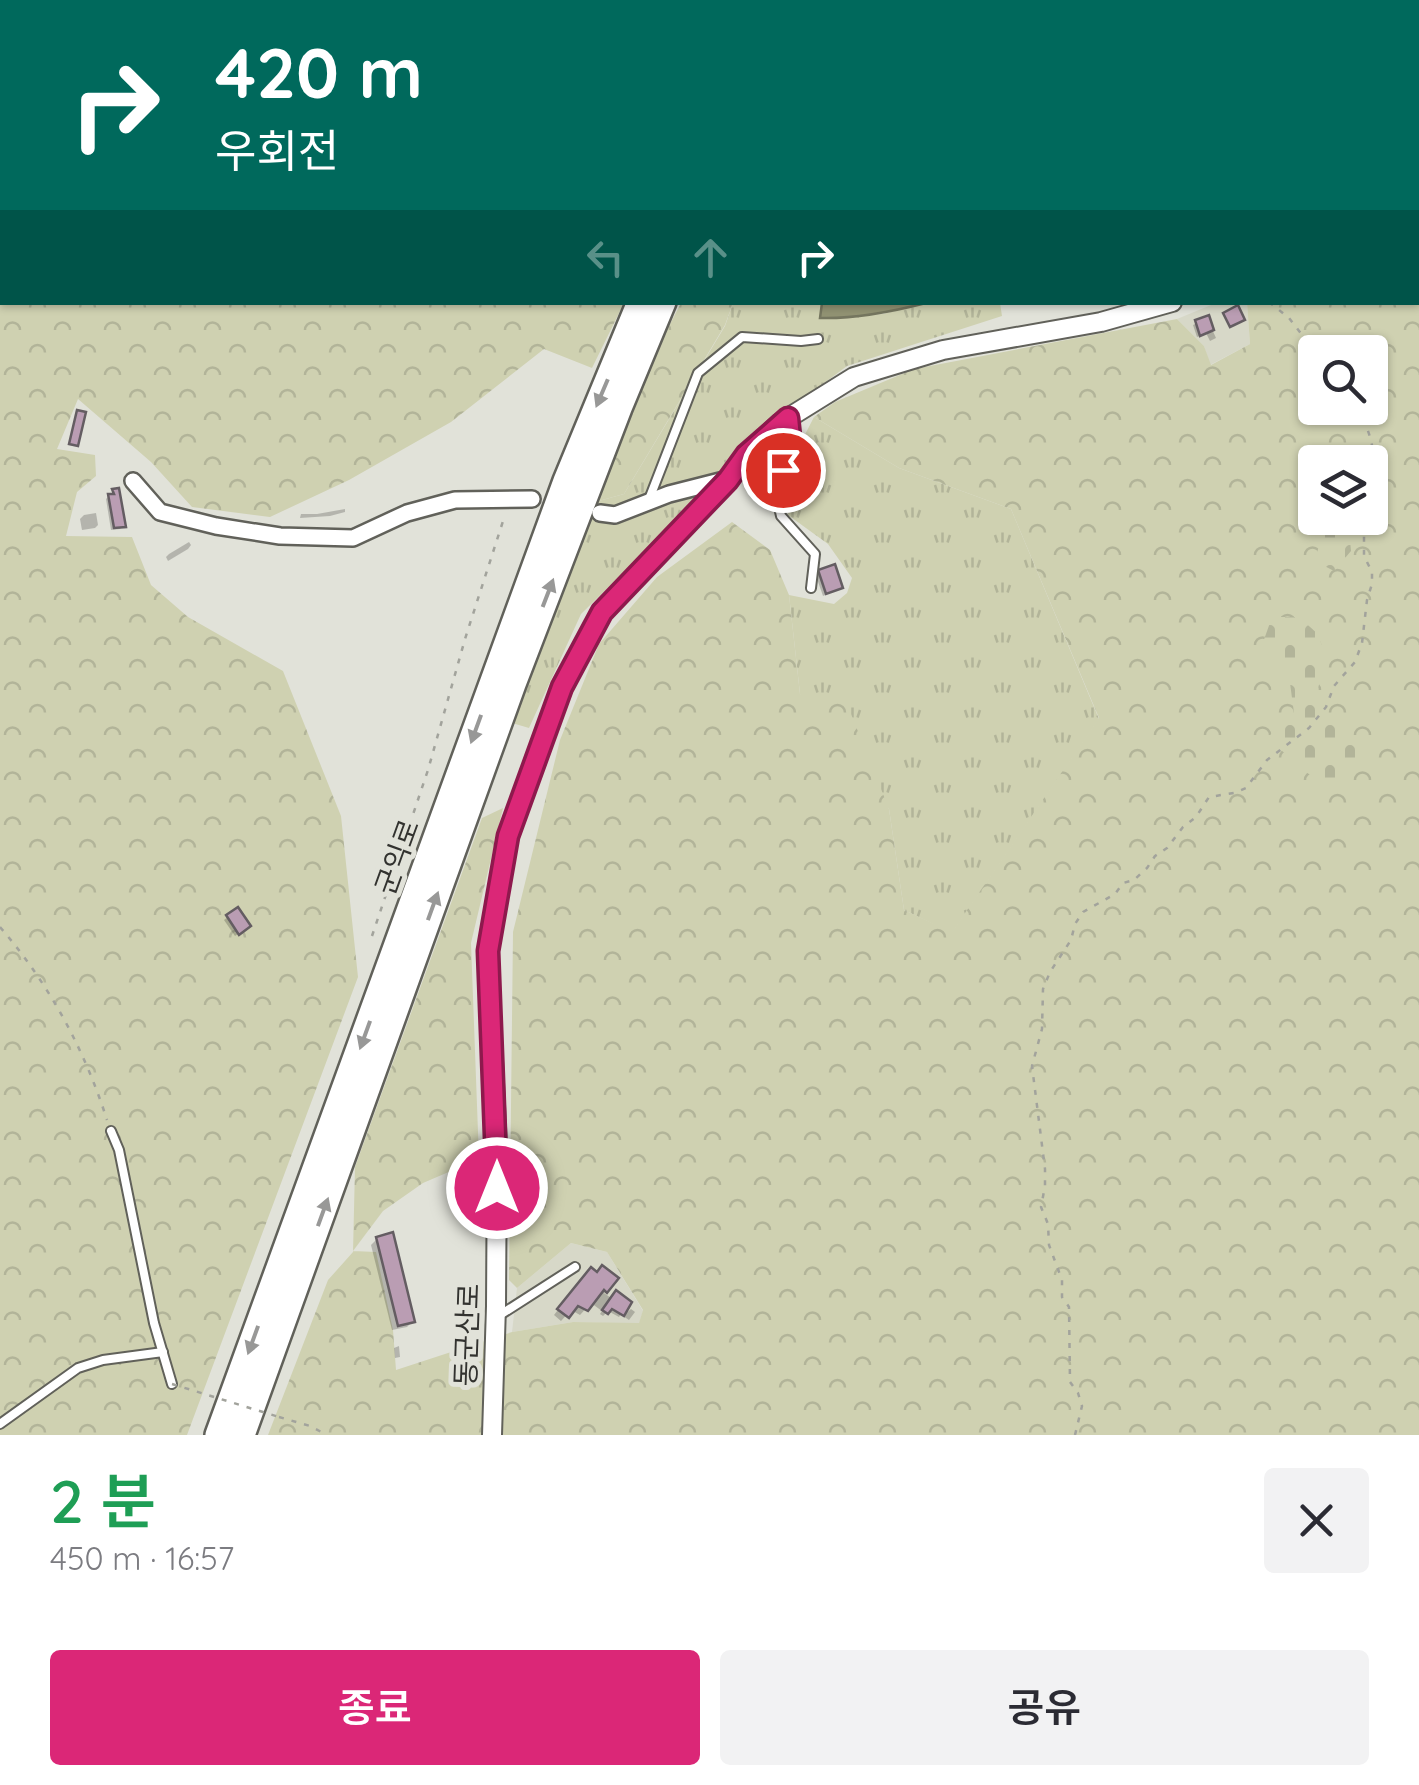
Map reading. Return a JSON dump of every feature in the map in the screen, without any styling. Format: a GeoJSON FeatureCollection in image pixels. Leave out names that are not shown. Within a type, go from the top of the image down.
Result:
{"type":"FeatureCollection","features":[{"type":"Feature","properties":{"kind":"highway","name":"군익로"},"geometry":{"type":"LineString","coordinates":[[218,1435],[566,481],[639,305]]}},
{"type":"Feature","properties":{"kind":"highway","name":"군익로"},"geometry":{"type":"LineString","coordinates":[[242,1435],[513,684],[663,305]]}},
{"type":"Feature","properties":{"kind":"street","name":"동군산로"},"geometry":{"type":"LineString","coordinates":[[492,1435],[497,1149],[488,951],[508,836],[562,687],[602,612],[728,480],[746,455],[788,418],[854,377],[943,350],[1101,322],[1161,305]]}},
{"type":"Feature","properties":{"kind":"street"},"geometry":{"type":"LineString","coordinates":[[133,480],[160,512],[280,536],[353,538],[407,513],[455,500],[532,499]]}},
{"type":"Feature","properties":{"kind":"street"},"geometry":{"type":"LineString","coordinates":[[600,513],[615,515],[669,494],[728,480]]}},
{"type":"Feature","properties":{"kind":"lane"},"geometry":{"type":"LineString","coordinates":[[648,502],[698,373],[742,336],[818,339]]}},
{"type":"Feature","properties":{"kind":"lane"},"geometry":{"type":"LineString","coordinates":[[788,418],[791,447],[776,494],[781,516],[815,554],[811,588]]}},
{"type":"Feature","properties":{"kind":"lane"},"geometry":{"type":"LineString","coordinates":[[111,1131],[119,1150],[126,1195],[172,1384]]}},
{"type":"Feature","properties":{"kind":"lane"},"geometry":{"type":"LineString","coordinates":[[496,1317],[575,1266]]}},
{"type":"Feature","properties":{"kind":"lane"},"geometry":{"type":"LineString","coordinates":[[0,1424],[78,1368],[103,1360],[163,1352]]}},
{"type":"Feature","properties":{"kind":"path"},"geometry":{"type":"LineString","coordinates":[[1273,305],[1302,335]]}},
{"type":"Feature","properties":{"kind":"path"},"geometry":{"type":"LineString","coordinates":[[372,936],[428,770],[510,499]]}},
{"type":"Feature","properties":{"kind":"path"},"geometry":{"type":"LineString","coordinates":[[1075,1435],[1082,1406],[1070,1382],[1068,1307],[1041,1208],[1045,1169],[1032,1066],[1042,1029],[1044,989],[1083,912],[1115,894],[1122,882],[1134,880],[1196,818],[1209,796],[1246,788],[1267,760],[1309,728],[1326,707],[1334,686],[1354,662],[1362,643],[1372,584],[1372,572],[1364,556],[1364,535]]}},
{"type":"Feature","properties":{"kind":"path"},"geometry":{"type":"LineString","coordinates":[[0,927],[29,960],[69,1026],[95,1082],[111,1131]]}},
{"type":"Feature","properties":{"kind":"path"},"geometry":{"type":"LineString","coordinates":[[172,1384],[310,1426],[327,1435]]}},
{"type":"Feature","properties":{"kind":"shaded area"},"geometry":{"type":"Polygon","coordinates":[[[822,305],[916,305],[873,314],[820,318],[822,305]]]}},
{"type":"Feature","properties":{"kind":"shaded area"},"geometry":{"type":"Polygon","coordinates":[[[1211,305],[1247,305],[1250,344],[1210,365],[1204,346],[1177,319],[1211,305]]]}},
{"type":"Feature","properties":{"kind":"shaded area"},"geometry":{"type":"Polygon","coordinates":[[[571,1243],[607,1252],[643,1311],[639,1324],[573,1322],[512,1332],[517,1288],[571,1243]]]}},
{"type":"Feature","properties":{"kind":"green space"},"geometry":{"type":"Polygon","coordinates":[[[0,305],[623,305],[592,368],[544,349],[451,422],[349,480],[270,517],[192,507],[151,462],[78,399],[57,449],[95,455],[96,476],[77,492],[66,536],[132,537],[151,585],[188,617],[283,671],[341,816],[358,977],[187,1435],[0,1435],[0,305]]]}},
{"type":"Feature","properties":{"kind":"green space"},"geometry":{"type":"Polygon","coordinates":[[[680,305],[732,305],[725,325],[624,494],[595,502],[659,345],[680,305]]]}},
{"type":"Feature","properties":{"kind":"green space"},"geometry":{"type":"Polygon","coordinates":[[[732,305],[822,305],[820,317],[883,314],[918,305],[1000,305],[1002,316],[847,366],[744,443],[684,513],[581,614],[529,728],[512,723],[595,502],[624,494],[725,326],[732,305]]]}},
{"type":"Feature","properties":{"kind":"green space"},"geometry":{"type":"Polygon","coordinates":[[[1247,305],[1419,305],[1419,1435],[268,1435],[328,1280],[353,1251],[376,1252],[393,1330],[396,1370],[512,1332],[573,1322],[639,1323],[643,1310],[607,1252],[571,1243],[517,1288],[509,1280],[513,932],[560,740],[599,644],[657,577],[732,522],[770,550],[789,595],[800,694],[847,704],[889,809],[904,910],[952,932],[1099,718],[1011,509],[899,468],[814,417],[835,402],[914,369],[1177,319],[1204,346],[1211,365],[1250,344],[1247,305]]]}},
{"type":"Feature","properties":{"kind":"green space"},"geometry":{"type":"Polygon","coordinates":[[[814,417],[899,468],[1011,509],[1099,719],[952,933],[904,910],[889,809],[800,694],[789,595],[834,604],[847,593],[852,578],[828,544],[788,515],[795,454],[814,417]]]}},
{"type":"Feature","properties":{"kind":"green space"},"geometry":{"type":"Polygon","coordinates":[[[1322,535],[1350,535],[1351,551],[1334,571],[1315,561],[1322,535]]]}},
{"type":"Feature","properties":{"kind":"green space"},"geometry":{"type":"Polygon","coordinates":[[[1272,617],[1299,617],[1320,636],[1324,664],[1315,701],[1370,750],[1332,794],[1267,738],[1294,713],[1290,683],[1260,651],[1272,617]]]}},
{"type":"Feature","properties":{"kind":"green space"},"geometry":{"type":"Polygon","coordinates":[[[503,808],[471,943],[479,1159],[423,1183],[383,1211],[353,1251],[355,1167],[482,818],[503,808]]]}},
{"type":"Feature","properties":{"kind":"building"},"geometry":{"type":"Polygon","coordinates":[[[1238,305],[1245,320],[1230,327],[1223,313],[1238,305]]]}},
{"type":"Feature","properties":{"kind":"building"},"geometry":{"type":"Polygon","coordinates":[[[1209,315],[1214,330],[1200,336],[1195,320],[1209,315]]]}},
{"type":"Feature","properties":{"kind":"building"},"geometry":{"type":"Polygon","coordinates":[[[77,410],[86,412],[78,446],[69,444],[77,410]]]}},
{"type":"Feature","properties":{"kind":"building"},"geometry":{"type":"Polygon","coordinates":[[[119,488],[126,527],[114,528],[108,494],[119,488]]]}},
{"type":"Feature","properties":{"kind":"building"},"geometry":{"type":"Polygon","coordinates":[[[835,564],[843,588],[826,594],[818,570],[835,564]]]}},
{"type":"Feature","properties":{"kind":"building"},"geometry":{"type":"Polygon","coordinates":[[[238,907],[251,926],[239,935],[226,915],[238,907]]]}},
{"type":"Feature","properties":{"kind":"building"},"geometry":{"type":"Polygon","coordinates":[[[393,1232],[415,1322],[398,1326],[376,1237],[393,1232]]]}},
{"type":"Feature","properties":{"kind":"building"},"geometry":{"type":"Polygon","coordinates":[[[602,1265],[619,1278],[607,1293],[604,1290],[588,1311],[578,1306],[569,1318],[557,1309],[591,1267],[597,1272],[602,1265]]]}},
{"type":"Feature","properties":{"kind":"building"},"geometry":{"type":"Polygon","coordinates":[[[616,1290],[632,1302],[624,1316],[612,1309],[608,1314],[602,1310],[616,1290]]]}},
{"type":"Feature","properties":{"kind":"route"},"geometry":{"type":"LineString","coordinates":[[497,1188],[488,951],[508,836],[562,687],[602,612],[728,480],[746,455],[788,418],[791,447],[783,470]]}}]}
